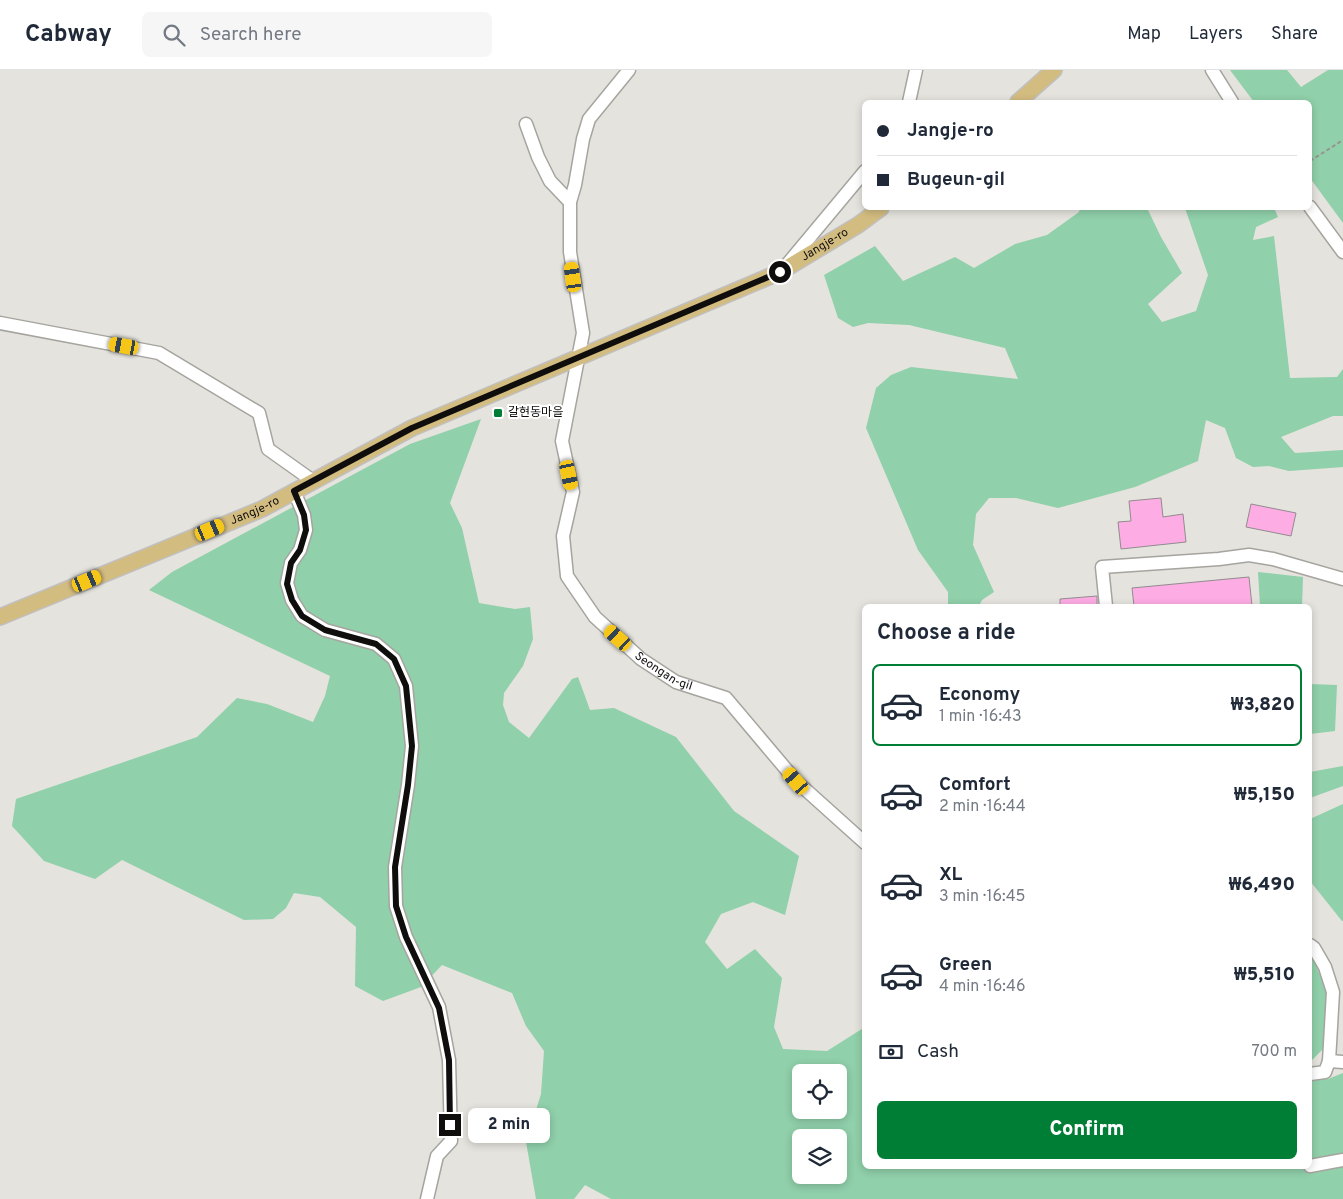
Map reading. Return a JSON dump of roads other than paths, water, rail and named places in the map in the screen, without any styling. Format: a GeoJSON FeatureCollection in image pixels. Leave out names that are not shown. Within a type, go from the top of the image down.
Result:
{"type":"FeatureCollection","features":[{"type":"Feature","properties":{"kind":"main road"},"geometry":{"type":"LineString","coordinates":[[1020,100],[1054,70]]}},
{"type":"Feature","properties":{"kind":"main road","name":"Jangje-ro"},"geometry":{"type":"LineString","coordinates":[[0,617],[262,508],[412,428],[780,272],[858,225],[878,210]]}},
{"type":"Feature","properties":{"kind":"street","name":"Seongan-gil"},"geometry":{"type":"LineString","coordinates":[[629,70],[590,118],[583,139],[570,202],[570,252],[583,333],[562,441],[573,492],[563,536],[567,576],[596,617],[642,659],[676,682],[726,698],[796,781],[862,840]]}},
{"type":"Feature","properties":{"kind":"street"},"geometry":{"type":"LineString","coordinates":[[909,100],[916,70]]}},
{"type":"Feature","properties":{"kind":"street"},"geometry":{"type":"LineString","coordinates":[[1212,70],[1231,100]]}},
{"type":"Feature","properties":{"kind":"street"},"geometry":{"type":"LineString","coordinates":[[526,124],[550,181],[570,202]]}},
{"type":"Feature","properties":{"kind":"street"},"geometry":{"type":"LineString","coordinates":[[780,272],[862,175]]}},
{"type":"Feature","properties":{"kind":"street"},"geometry":{"type":"LineString","coordinates":[[1312,210],[1343,252]]}},
{"type":"Feature","properties":{"kind":"street"},"geometry":{"type":"LineString","coordinates":[[0,323],[159,352],[259,413],[268,449],[313,481]]}},
{"type":"Feature","properties":{"kind":"street"},"geometry":{"type":"LineString","coordinates":[[294,491],[304,515],[306,530],[300,550],[291,563],[287,584],[292,600],[302,616],[325,630],[376,644],[394,659],[406,686],[412,746],[395,867],[396,906],[406,937],[439,1008],[449,1060],[451,1141],[437,1156],[427,1199]]}},
{"type":"Feature","properties":{"kind":"street"},"geometry":{"type":"LineString","coordinates":[[1106,604],[1102,567],[1219,559],[1249,554],[1343,579]]}},
{"type":"Feature","properties":{"kind":"street"},"geometry":{"type":"LineString","coordinates":[[1312,947],[1325,967],[1333,992],[1329,1061],[1325,1072],[1312,1074]]}},
{"type":"Feature","properties":{"kind":"street"},"geometry":{"type":"LineString","coordinates":[[1329,1061],[1343,1062]]}},
{"type":"Feature","properties":{"kind":"street"},"geometry":{"type":"LineString","coordinates":[[1312,1166],[1343,1160]]}},
{"type":"Feature","properties":{"kind":"place","name":"갈현동마을"},"geometry":{"type":"Point","coordinates":[498,413]}}]}
